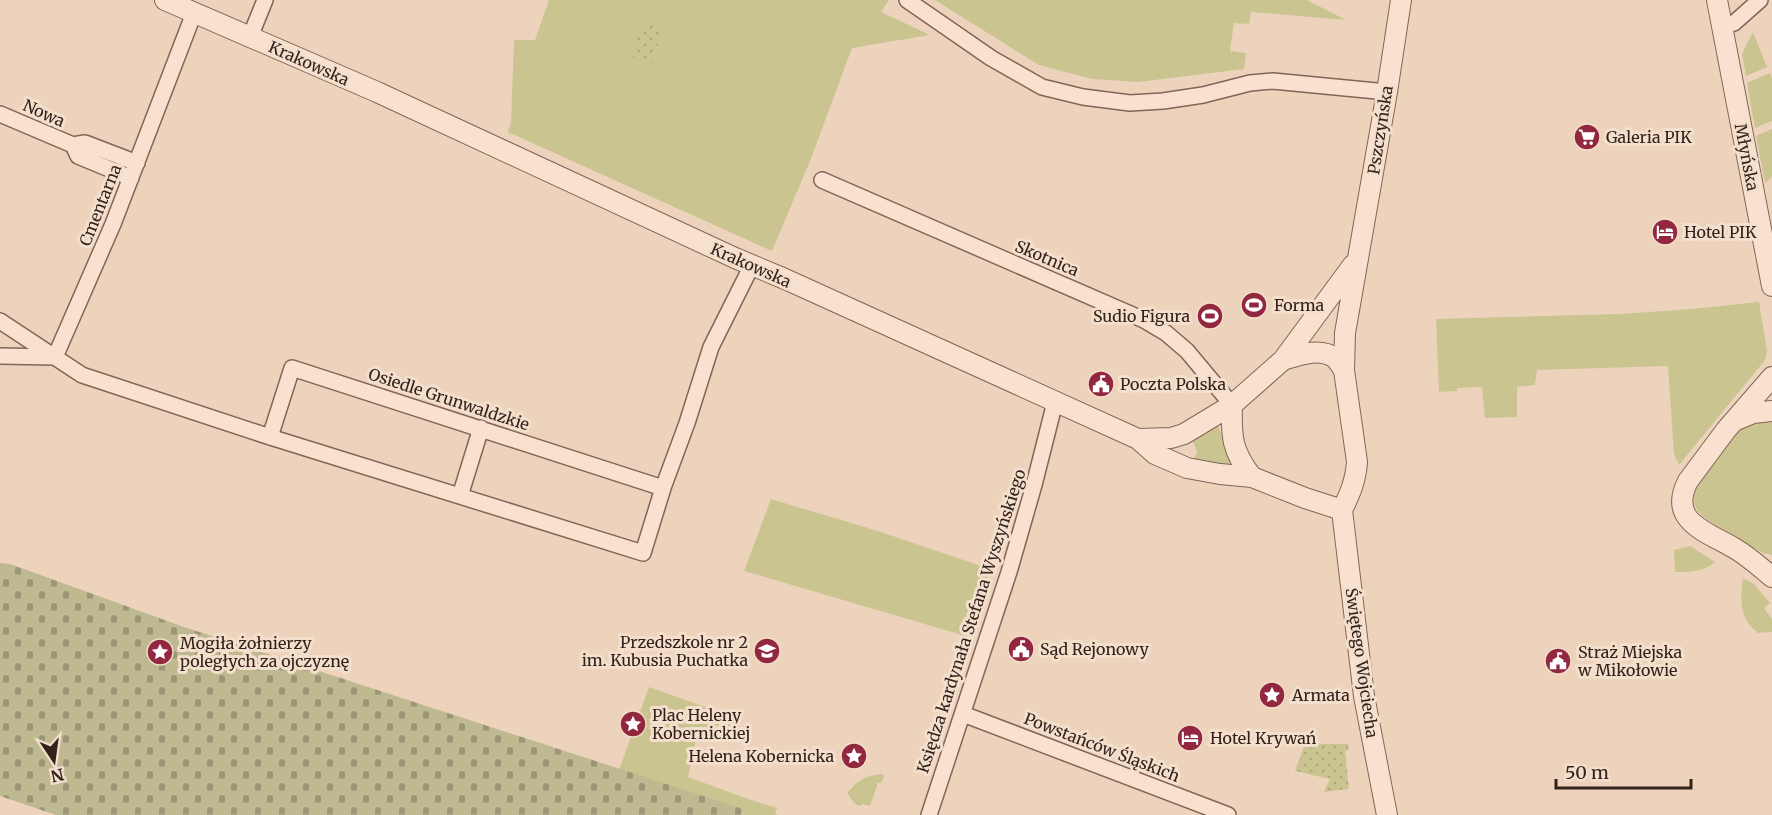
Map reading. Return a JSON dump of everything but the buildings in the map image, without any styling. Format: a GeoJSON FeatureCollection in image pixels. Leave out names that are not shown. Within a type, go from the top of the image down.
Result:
{"type":"FeatureCollection","features":[{"type":"Feature","properties":{"kind":"street","name":"Krakowska"},"geometry":{"type":"LineString","coordinates":[[165,0],[387,97],[1138,439],[1155,454],[1187,468],[1252,477],[1342,510]]}},
{"type":"Feature","properties":{"kind":"street"},"geometry":{"type":"LineString","coordinates":[[250,37],[265,0]]}},
{"type":"Feature","properties":{"kind":"street"},"geometry":{"type":"LineString","coordinates":[[907,0],[991,58],[1042,87],[1083,97],[1130,103],[1163,101],[1203,95],[1250,83],[1273,81],[1387,92]]}},
{"type":"Feature","properties":{"kind":"street","name":"Pszczyńska"},"geometry":{"type":"LineString","coordinates":[[1342,510],[1353,488],[1357,462],[1344,370],[1345,333],[1401,0]]}},
{"type":"Feature","properties":{"kind":"street","name":"Młyńska"},"geometry":{"type":"LineString","coordinates":[[1718,10],[1734,22],[1760,0]]}},
{"type":"Feature","properties":{"kind":"street","name":"Młyńska"},"geometry":{"type":"LineString","coordinates":[[1718,10],[1772,286]]}},
{"type":"Feature","properties":{"kind":"street","name":"Cmentarna"},"geometry":{"type":"LineString","coordinates":[[55,357],[113,224],[194,13]]}},
{"type":"Feature","properties":{"kind":"street","name":"Nowa"},"geometry":{"type":"LineString","coordinates":[[0,114],[73,146],[85,143],[137,163]]}},
{"type":"Feature","properties":{"kind":"street","name":"Nowa"},"geometry":{"type":"LineString","coordinates":[[73,146],[78,156],[131,178]]}},
{"type":"Feature","properties":{"kind":"street","name":"Skotnica"},"geometry":{"type":"LineString","coordinates":[[822,180],[1144,320],[1166,333],[1187,351],[1232,405]]}},
{"type":"Feature","properties":{"kind":"street","name":"Pszczyńska"},"geometry":{"type":"LineString","coordinates":[[1138,439],[1171,438],[1184,434],[1232,405],[1282,360],[1357,260]]}},
{"type":"Feature","properties":{"kind":"street"},"geometry":{"type":"LineString","coordinates":[[0,321],[82,375],[270,437],[643,553],[711,347],[752,265]]}},
{"type":"Feature","properties":{"kind":"street"},"geometry":{"type":"LineString","coordinates":[[1282,360],[1323,352],[1336,358],[1344,370]]}},
{"type":"Feature","properties":{"kind":"street"},"geometry":{"type":"LineString","coordinates":[[0,356],[55,357]]}},
{"type":"Feature","properties":{"kind":"street","name":"Osiedle Grunwaldzkie"},"geometry":{"type":"LineString","coordinates":[[270,437],[292,368],[663,488]]}},
{"type":"Feature","properties":{"kind":"street"},"geometry":{"type":"LineString","coordinates":[[1772,377],[1734,421],[1688,481],[1683,490],[1681,504],[1685,514],[1702,531],[1734,548],[1772,577]]}},
{"type":"Feature","properties":{"kind":"street","name":"Księdza kardynała Stefana Wyszyńskiego"},"geometry":{"type":"LineString","coordinates":[[929,815],[1009,572],[1055,402]]}},
{"type":"Feature","properties":{"kind":"street"},"geometry":{"type":"LineString","coordinates":[[1232,405],[1233,441],[1241,462],[1252,477]]}},
{"type":"Feature","properties":{"kind":"street"},"geometry":{"type":"LineString","coordinates":[[1734,421],[1753,413],[1772,411]]}},
{"type":"Feature","properties":{"kind":"street"},"geometry":{"type":"LineString","coordinates":[[460,496],[481,428]]}},
{"type":"Feature","properties":{"kind":"street","name":"Świętego Wojciecha"},"geometry":{"type":"LineString","coordinates":[[1342,510],[1365,696],[1387,815]]}},
{"type":"Feature","properties":{"kind":"street"},"geometry":{"type":"LineString","coordinates":[[1750,559],[1772,562]]}},
{"type":"Feature","properties":{"kind":"street","name":"Powstańców Śląskich"},"geometry":{"type":"LineString","coordinates":[[963,714],[1228,815]]}},
{"type":"Feature","properties":{"kind":"shaded area"},"geometry":{"type":"Polygon","coordinates":[[[549,0],[889,0],[881,12],[930,35],[852,48],[810,161],[772,251],[508,132],[511,122],[514,40],[535,40],[549,0]]]}},
{"type":"Feature","properties":{"kind":"shaded area"},"geometry":{"type":"Polygon","coordinates":[[[935,0],[1307,0],[1346,20],[1251,12],[1249,24],[1234,23],[1230,51],[1246,53],[1244,69],[1138,82],[1092,79],[1039,65],[935,0]]]}},
{"type":"Feature","properties":{"kind":"shaded area"},"geometry":{"type":"Polygon","coordinates":[[[642,21],[662,28],[652,63],[631,56],[642,21]]]}},
{"type":"Feature","properties":{"kind":"shaded area"},"geometry":{"type":"Polygon","coordinates":[[[1753,32],[1767,67],[1746,76],[1742,54],[1753,32]]]}},
{"type":"Feature","properties":{"kind":"shaded area"},"geometry":{"type":"Polygon","coordinates":[[[1770,73],[1772,121],[1755,128],[1747,83],[1770,73]]]}},
{"type":"Feature","properties":{"kind":"shaded area"},"geometry":{"type":"Polygon","coordinates":[[[1772,129],[1772,177],[1765,183],[1756,136],[1772,129]]]}},
{"type":"Feature","properties":{"kind":"shaded area"},"geometry":{"type":"Polygon","coordinates":[[[1759,302],[1767,351],[1765,360],[1679,465],[1674,454],[1668,366],[1537,370],[1535,385],[1517,387],[1517,417],[1485,418],[1482,387],[1457,388],[1457,391],[1439,392],[1436,319],[1620,314],[1759,302]]]}},
{"type":"Feature","properties":{"kind":"shaded area"},"geometry":{"type":"Polygon","coordinates":[[[1772,419],[1772,555],[1763,553],[1707,519],[1697,510],[1693,496],[1697,482],[1743,423],[1772,419]]]}},
{"type":"Feature","properties":{"kind":"shaded area"},"geometry":{"type":"Polygon","coordinates":[[[1217,423],[1233,463],[1222,465],[1194,460],[1197,451],[1192,439],[1217,423]]]}},
{"type":"Feature","properties":{"kind":"shaded area"},"geometry":{"type":"Polygon","coordinates":[[[771,499],[878,531],[990,569],[969,637],[744,571],[771,499]]]}},
{"type":"Feature","properties":{"kind":"shaded area"},"geometry":{"type":"Polygon","coordinates":[[[1690,546],[1715,562],[1701,570],[1675,572],[1674,550],[1690,546]]]}},
{"type":"Feature","properties":{"kind":"shaded area"},"geometry":{"type":"Polygon","coordinates":[[[1743,578],[1754,584],[1770,603],[1764,608],[1772,619],[1772,632],[1758,633],[1747,621],[1741,601],[1743,578]]]}},
{"type":"Feature","properties":{"kind":"shaded area"},"geometry":{"type":"Polygon","coordinates":[[[649,687],[733,717],[738,728],[726,725],[716,726],[697,736],[688,777],[777,808],[775,814],[779,815],[741,815],[742,809],[619,770],[649,687]]]}},
{"type":"Feature","properties":{"kind":"shaded area"},"geometry":{"type":"Polygon","coordinates":[[[1307,739],[1322,744],[1348,744],[1349,750],[1345,751],[1349,789],[1324,792],[1330,779],[1295,771],[1307,739]]]}},
{"type":"Feature","properties":{"kind":"shaded area"},"geometry":{"type":"Polygon","coordinates":[[[882,774],[884,776],[881,783],[878,783],[870,806],[855,804],[847,793],[862,779],[882,774]]]}},
{"type":"Feature","properties":{"kind":"green space"},"geometry":{"type":"Polygon","coordinates":[[[0,563],[10,564],[184,627],[743,809],[741,815],[56,815],[0,796],[0,563]]]}},
{"type":"Feature","properties":{"kind":"place","name":"Galeria PIK"},"geometry":{"type":"Point","coordinates":[1587,137]}},
{"type":"Feature","properties":{"kind":"place","name":"Hotel PIK"},"geometry":{"type":"Point","coordinates":[1665,232]}},
{"type":"Feature","properties":{"kind":"place","name":"Forma"},"geometry":{"type":"Point","coordinates":[1254,305]}},
{"type":"Feature","properties":{"kind":"place","name":"Sudio Figura"},"geometry":{"type":"Point","coordinates":[1210,316]}},
{"type":"Feature","properties":{"kind":"place","name":"Poczta Polska"},"geometry":{"type":"Point","coordinates":[1101,384]}},
{"type":"Feature","properties":{"kind":"place","name":"Sąd Rejonowy"},"geometry":{"type":"Point","coordinates":[1021,649]}},
{"type":"Feature","properties":{"kind":"place","name":"Przedszkole nr 2 im. Kubusia Puchatka"},"geometry":{"type":"Point","coordinates":[767,651]}},
{"type":"Feature","properties":{"kind":"place","name":"Mogiła żołnierzy poległych za ojczyznę"},"geometry":{"type":"Point","coordinates":[160,652]}},
{"type":"Feature","properties":{"kind":"place","name":"Straż Miejska w Mikołowie"},"geometry":{"type":"Point","coordinates":[1558,661]}},
{"type":"Feature","properties":{"kind":"place","name":"Armata"},"geometry":{"type":"Point","coordinates":[1272,695]}},
{"type":"Feature","properties":{"kind":"place","name":"Plac Heleny Kobernickiej"},"geometry":{"type":"Point","coordinates":[633,724]}},
{"type":"Feature","properties":{"kind":"place","name":"Hotel Krywań"},"geometry":{"type":"Point","coordinates":[1190,738]}},
{"type":"Feature","properties":{"kind":"place","name":"Helena Kobernicka"},"geometry":{"type":"Point","coordinates":[854,756]}}]}
